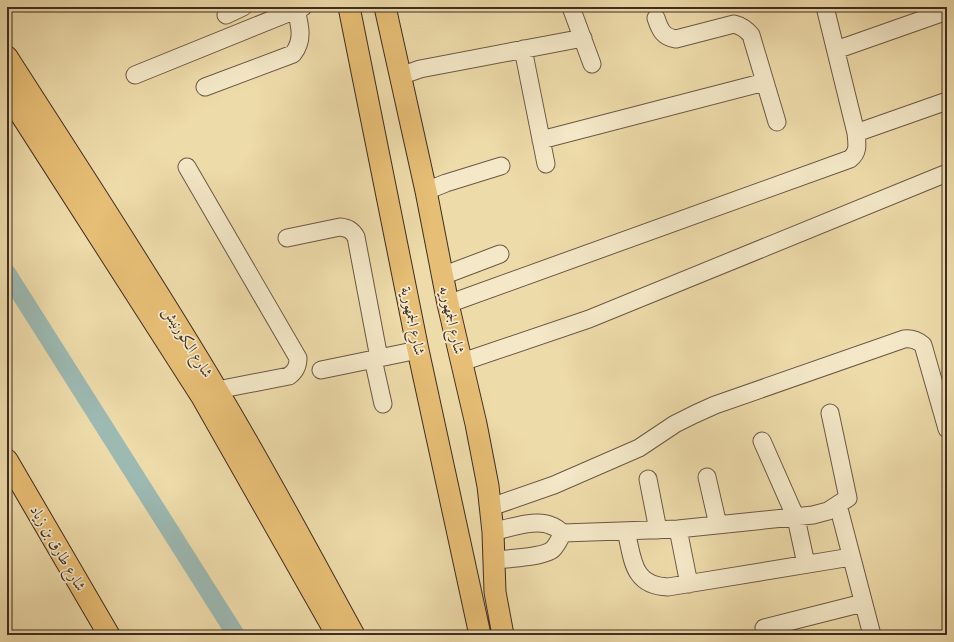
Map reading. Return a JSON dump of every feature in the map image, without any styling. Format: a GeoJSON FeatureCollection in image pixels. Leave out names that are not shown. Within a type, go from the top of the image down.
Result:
{"type":"FeatureCollection","features":[{"type":"Feature","properties":{"kind":"main road","name":"شارع الجمهورية"},"geometry":{"type":"LineString","coordinates":[[349,7],[418,350],[480,635]]}},
{"type":"Feature","properties":{"kind":"main road","name":"شارع الجمهوريه"},"geometry":{"type":"LineString","coordinates":[[384,7],[426,191],[448,304],[476,424],[491,507],[495,592],[503,635]]}},
{"type":"Feature","properties":{"kind":"main road","name":"شارع الكورنيش"},"geometry":{"type":"LineString","coordinates":[[7,57],[150,280],[217,390],[280,499],[354,635]]}},
{"type":"Feature","properties":{"kind":"main road","name":"شارع الكورنيش"},"geometry":{"type":"LineString","coordinates":[[7,93],[202,397],[337,635]]}},
{"type":"Feature","properties":{"kind":"main road","name":"شارع طارق بن زياد"},"geometry":{"type":"LineString","coordinates":[[7,460],[109,635]]}},
{"type":"Feature","properties":{"kind":"street"},"geometry":{"type":"LineString","coordinates":[[226,14],[243,7]]}},
{"type":"Feature","properties":{"kind":"street"},"geometry":{"type":"LineString","coordinates":[[448,304],[850,159],[854,156],[857,149],[856,133],[824,7]]}},
{"type":"Feature","properties":{"kind":"street"},"geometry":{"type":"LineString","coordinates":[[135,75],[300,8],[300,40],[298,48],[293,54],[205,88]]}},
{"type":"Feature","properties":{"kind":"street"},"geometry":{"type":"LineString","coordinates":[[572,10],[592,64]]}},
{"type":"Feature","properties":{"kind":"street"},"geometry":{"type":"LineString","coordinates":[[836,50],[947,10]]}},
{"type":"Feature","properties":{"kind":"street"},"geometry":{"type":"LineString","coordinates":[[656,18],[660,31],[670,38],[676,39],[734,24],[741,25],[746,29],[751,35],[777,122]]}},
{"type":"Feature","properties":{"kind":"street"},"geometry":{"type":"LineString","coordinates":[[400,76],[420,69],[583,38]]}},
{"type":"Feature","properties":{"kind":"street"},"geometry":{"type":"LineString","coordinates":[[523,49],[546,164]]}},
{"type":"Feature","properties":{"kind":"street"},"geometry":{"type":"LineString","coordinates":[[541,140],[765,82]]}},
{"type":"Feature","properties":{"kind":"street"},"geometry":{"type":"LineString","coordinates":[[856,133],[947,101]]}},
{"type":"Feature","properties":{"kind":"street"},"geometry":{"type":"LineString","coordinates":[[426,191],[446,183],[501,166]]}},
{"type":"Feature","properties":{"kind":"street"},"geometry":{"type":"LineString","coordinates":[[187,167],[298,358],[298,365],[295,372],[289,376],[217,390]]}},
{"type":"Feature","properties":{"kind":"street"},"geometry":{"type":"LineString","coordinates":[[462,362],[589,319],[947,173]]}},
{"type":"Feature","properties":{"kind":"street"},"geometry":{"type":"LineString","coordinates":[[287,238],[340,226],[352,231],[356,237],[383,404]]}},
{"type":"Feature","properties":{"kind":"street"},"geometry":{"type":"LineString","coordinates":[[442,276],[500,254]]}},
{"type":"Feature","properties":{"kind":"street"},"geometry":{"type":"LineString","coordinates":[[491,507],[554,485],[639,448],[675,424],[715,405],[904,339],[911,338],[923,345],[947,429]]}},
{"type":"Feature","properties":{"kind":"street"},"geometry":{"type":"LineString","coordinates":[[321,370],[418,350]]}},
{"type":"Feature","properties":{"kind":"street"},"geometry":{"type":"LineString","coordinates":[[493,532],[519,525],[541,523],[553,526],[563,533],[678,529],[796,518],[821,514],[848,498],[830,413]]}},
{"type":"Feature","properties":{"kind":"street"},"geometry":{"type":"LineString","coordinates":[[762,441],[796,518],[806,564]]}},
{"type":"Feature","properties":{"kind":"street"},"geometry":{"type":"LineString","coordinates":[[707,477],[718,525]]}},
{"type":"Feature","properties":{"kind":"street"},"geometry":{"type":"LineString","coordinates":[[648,479],[658,530]]}},
{"type":"Feature","properties":{"kind":"street"},"geometry":{"type":"LineString","coordinates":[[838,505],[872,635]]}},
{"type":"Feature","properties":{"kind":"street"},"geometry":{"type":"LineString","coordinates":[[678,529],[689,584]]}},
{"type":"Feature","properties":{"kind":"street"},"geometry":{"type":"LineString","coordinates":[[626,531],[636,571],[649,584],[658,587],[689,584],[851,557]]}},
{"type":"Feature","properties":{"kind":"street"},"geometry":{"type":"LineString","coordinates":[[493,560],[525,557],[549,552],[556,546],[563,533]]}},
{"type":"Feature","properties":{"kind":"street"},"geometry":{"type":"LineString","coordinates":[[764,628],[863,603]]}},
{"type":"Feature","properties":{"kind":"waterway"},"geometry":{"type":"LineString","coordinates":[[7,273],[236,635]]}}]}
